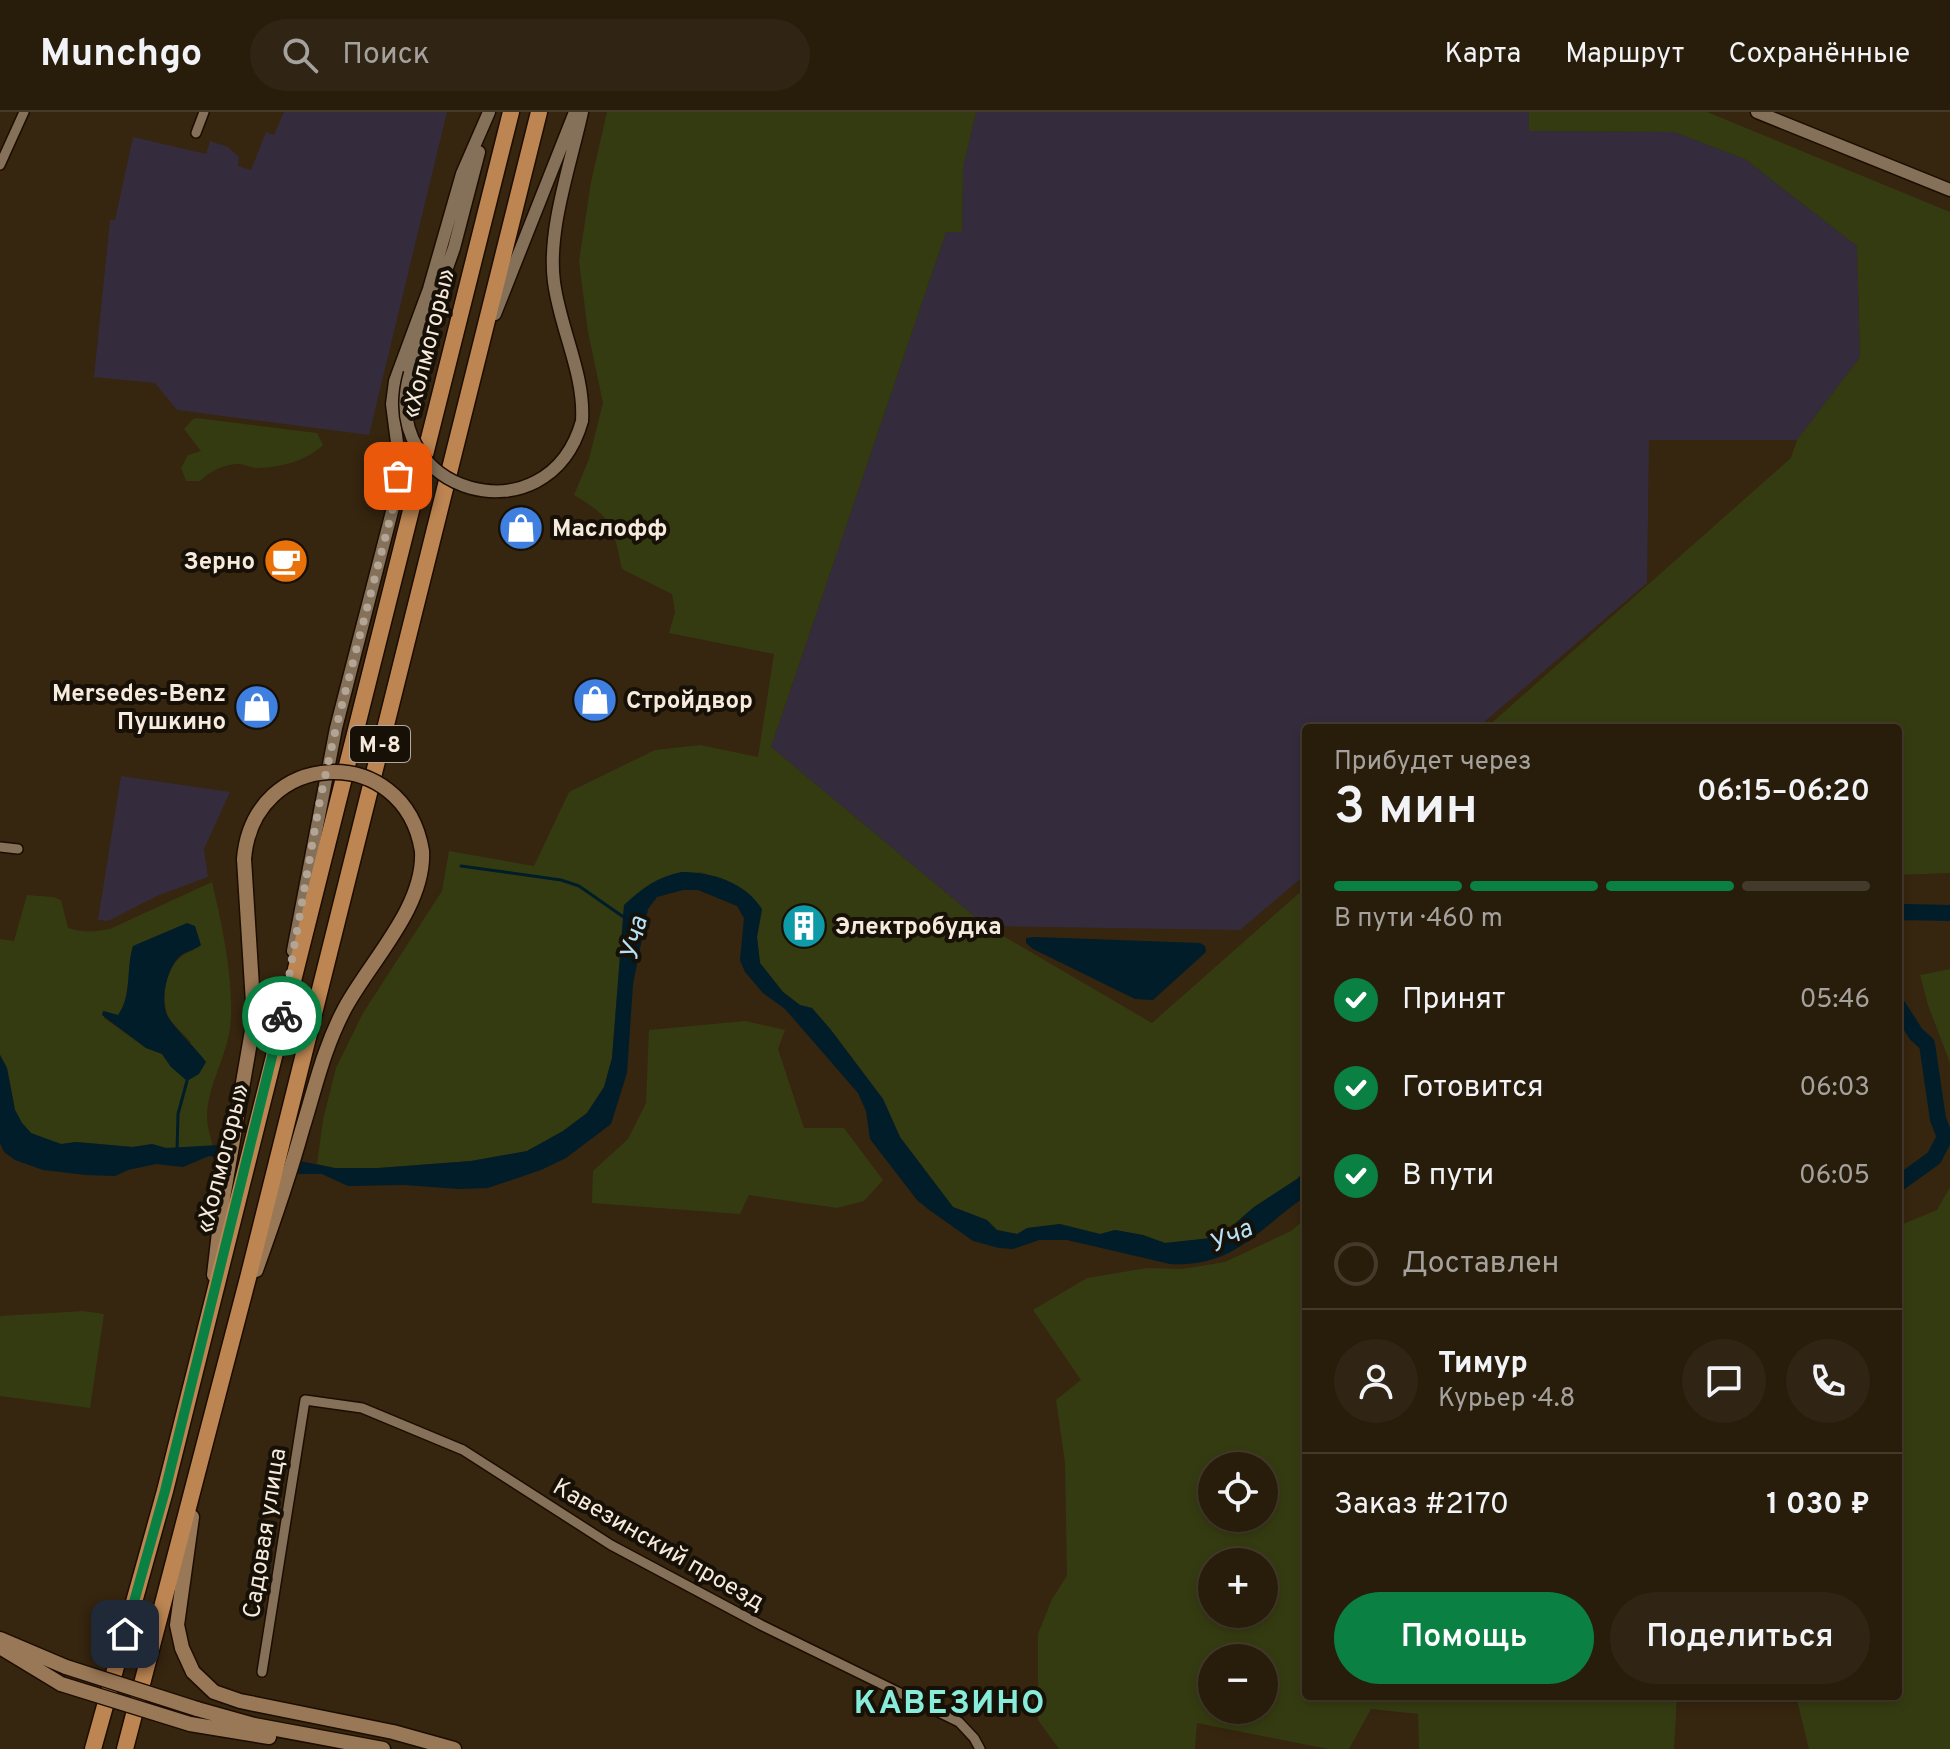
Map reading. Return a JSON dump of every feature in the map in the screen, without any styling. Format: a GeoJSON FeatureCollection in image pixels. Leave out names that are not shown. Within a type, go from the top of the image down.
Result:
{"type":"FeatureCollection","features":[{"type":"Feature","properties":{"kind":"highway","name":"«Холмогоры»"},"geometry":{"type":"LineString","coordinates":[[93,1749],[165,1491],[210,1303],[229,1200],[257,1117],[511,112]]}},
{"type":"Feature","properties":{"kind":"highway","name":"М-8"},"geometry":{"type":"LineString","coordinates":[[125,1749],[237,1319],[271,1211],[285,1123],[539,112]]}},
{"type":"Feature","properties":{"kind":"main road"},"geometry":{"type":"LineString","coordinates":[[229,1200],[254,1019],[244,859],[247,838],[254,819],[273,795],[299,778],[329,771],[360,775],[379,783],[395,796],[414,821],[422,851],[422,871],[417,891],[346,1006],[329,1041],[303,1128],[271,1211]]}},
{"type":"Feature","properties":{"kind":"main road"},"geometry":{"type":"LineString","coordinates":[[202,1461],[177,1625],[182,1648],[193,1672],[214,1692],[240,1701],[393,1732],[454,1749]]}},
{"type":"Feature","properties":{"kind":"main road"},"geometry":{"type":"LineString","coordinates":[[0,1639],[66,1667],[197,1709],[254,1725],[383,1749]]}},
{"type":"Feature","properties":{"kind":"main road"},"geometry":{"type":"LineString","coordinates":[[0,1647],[61,1684],[190,1724],[276,1738],[345,1743]]}},
{"type":"Feature","properties":{"kind":"main road"},"geometry":{"type":"LineString","coordinates":[[209,1728],[268,1749]]}},
{"type":"Feature","properties":{"kind":"main road"},"geometry":{"type":"LineString","coordinates":[[319,1749],[345,1743]]}},
{"type":"Feature","properties":{"kind":"street"},"geometry":{"type":"LineString","coordinates":[[0,165],[24,112]]}},
{"type":"Feature","properties":{"kind":"street"},"geometry":{"type":"LineString","coordinates":[[196,133],[204,112]]}},
{"type":"Feature","properties":{"kind":"street"},"geometry":{"type":"LineString","coordinates":[[476,366],[575,112]]}},
{"type":"Feature","properties":{"kind":"street"},"geometry":{"type":"LineString","coordinates":[[488,115],[454,248],[410,373],[405,408],[414,441],[435,469],[454,482],[476,490],[511,490],[543,477],[568,453],[582,421],[583,402],[553,279],[557,222],[582,112]]}},
{"type":"Feature","properties":{"kind":"street"},"geometry":{"type":"LineString","coordinates":[[1757,112],[1950,190]]}},
{"type":"Feature","properties":{"kind":"street"},"geometry":{"type":"LineString","coordinates":[[281,1021],[333,743],[396,496],[399,458],[392,404],[395,381],[429,289],[462,174],[488,115]]}},
{"type":"Feature","properties":{"kind":"street"},"geometry":{"type":"LineString","coordinates":[[0,847],[18,849]]}},
{"type":"Feature","properties":{"kind":"street","name":"Садовая улица"},"geometry":{"type":"LineString","coordinates":[[262,1672],[305,1400]]}},
{"type":"Feature","properties":{"kind":"street","name":"Кавезинский проезд"},"geometry":{"type":"LineString","coordinates":[[305,1400],[362,1408],[463,1450],[611,1545],[761,1625],[959,1722],[980,1749]]}},
{"type":"Feature","properties":{"kind":"shaded area"},"geometry":{"type":"Polygon","coordinates":[[[284,112],[447,112],[369,435],[177,410],[155,383],[94,377],[110,220],[115,220],[133,137],[206,154],[210,141],[228,147],[239,157],[238,166],[251,170],[266,132],[274,135],[284,112]]]}},
{"type":"Feature","properties":{"kind":"shaded area"},"geometry":{"type":"Polygon","coordinates":[[[976,112],[1529,112],[1530,131],[1674,132],[1745,159],[1857,246],[1860,357],[1797,440],[1649,440],[1647,583],[1482,724],[1302,724],[1302,877],[1240,930],[986,926],[771,747],[946,232],[962,232],[963,168],[976,112]]]}},
{"type":"Feature","properties":{"kind":"shaded area"},"geometry":{"type":"Polygon","coordinates":[[[121,776],[230,792],[204,849],[208,877],[157,896],[108,921],[98,920],[121,776]]]}},
{"type":"Feature","properties":{"kind":"green space"},"geometry":{"type":"Polygon","coordinates":[[[607,112],[976,112],[963,168],[962,232],[946,232],[771,747],[986,926],[1152,1023],[1302,891],[1302,1174],[1254,1207],[1223,1234],[1165,1243],[1143,1235],[1115,1230],[1100,1234],[1060,1224],[1027,1228],[1018,1234],[997,1230],[987,1220],[953,1207],[900,1137],[883,1099],[831,1030],[812,1008],[800,1005],[783,992],[760,963],[757,937],[762,910],[728,881],[700,872],[624,905],[612,1058],[604,1087],[587,1113],[527,1151],[471,1161],[378,1168],[335,1168],[317,1164],[323,1120],[336,1068],[363,1013],[442,891],[449,851],[534,866],[569,792],[655,750],[700,745],[758,757],[774,654],[669,633],[675,612],[672,594],[622,569],[609,524],[597,510],[574,495],[589,459],[603,403],[588,332],[579,261],[591,182],[607,112]]]}},
{"type":"Feature","properties":{"kind":"green space"},"geometry":{"type":"Polygon","coordinates":[[[1529,112],[1707,112],[1950,212],[1950,873],[1902,875],[1902,724],[1491,724],[1791,458],[1797,440],[1860,357],[1857,246],[1745,159],[1674,132],[1529,131],[1529,112]]]}},
{"type":"Feature","properties":{"kind":"green space"},"geometry":{"type":"Polygon","coordinates":[[[197,418],[317,433],[323,445],[285,465],[258,468],[228,465],[200,481],[186,481],[181,468],[188,455],[201,451],[184,429],[197,418]]]}},
{"type":"Feature","properties":{"kind":"green space"},"geometry":{"type":"Polygon","coordinates":[[[212,882],[227,955],[231,993],[228,1039],[208,1106],[213,1147],[61,1144],[31,1133],[15,1110],[7,1068],[0,1055],[0,939],[14,941],[27,895],[61,900],[68,928],[89,932],[110,929],[212,882]],[[187,924],[133,946],[122,1007],[118,1015],[104,1011],[104,1018],[146,1048],[162,1054],[171,1067],[191,1042],[169,1017],[165,1004],[166,984],[178,959],[194,950],[187,924]]]}},
{"type":"Feature","properties":{"kind":"green space"},"geometry":{"type":"Polygon","coordinates":[[[1950,969],[1950,1063],[1920,975],[1950,969]]]}},
{"type":"Feature","properties":{"kind":"green space"},"geometry":{"type":"Polygon","coordinates":[[[745,1021],[785,1030],[778,1049],[804,1128],[844,1128],[883,1180],[864,1201],[837,1208],[749,1195],[740,1214],[592,1203],[593,1171],[628,1139],[646,1103],[649,1030],[745,1021]]]}},
{"type":"Feature","properties":{"kind":"green space"},"geometry":{"type":"Polygon","coordinates":[[[1950,1187],[1950,1749],[1809,1749],[1797,1700],[1902,1700],[1902,1224],[1937,1210],[1950,1187]]]}},
{"type":"Feature","properties":{"kind":"green space"},"geometry":{"type":"Polygon","coordinates":[[[1302,1221],[1302,1700],[1677,1700],[1674,1749],[1419,1749],[1418,1714],[1371,1709],[1349,1749],[1328,1749],[1202,1724],[1278,1724],[1278,1644],[1198,1644],[1195,1749],[1059,1749],[1038,1720],[1038,1634],[1052,1599],[1067,1576],[1065,1463],[1056,1400],[1081,1380],[1033,1310],[1087,1278],[1147,1268],[1182,1269],[1225,1262],[1291,1231],[1302,1221]]]}},
{"type":"Feature","properties":{"kind":"green space"},"geometry":{"type":"Polygon","coordinates":[[[83,1311],[104,1314],[90,1408],[0,1396],[0,1316],[83,1311]]]}},
{"type":"Feature","properties":{"kind":"water"},"geometry":{"type":"Polygon","coordinates":[[[681,872],[716,877],[737,885],[755,900],[762,909],[757,937],[760,963],[783,992],[800,1005],[812,1008],[831,1030],[883,1099],[900,1137],[953,1207],[987,1220],[997,1230],[1017,1234],[1027,1228],[1060,1224],[1100,1234],[1115,1230],[1143,1235],[1165,1243],[1223,1234],[1254,1207],[1302,1174],[1302,1199],[1244,1244],[1212,1260],[1192,1264],[1170,1264],[1067,1240],[1039,1240],[1013,1249],[973,1241],[917,1200],[870,1139],[866,1111],[858,1093],[785,1009],[763,993],[745,972],[740,960],[744,918],[737,906],[698,890],[683,890],[657,897],[648,909],[633,984],[627,1073],[611,1124],[566,1158],[541,1170],[488,1188],[459,1189],[404,1185],[348,1186],[322,1174],[300,1174],[209,1156],[183,1167],[156,1164],[115,1176],[86,1175],[43,1170],[15,1160],[4,1152],[0,1143],[0,1055],[7,1068],[15,1110],[22,1123],[31,1133],[61,1144],[76,1142],[133,1147],[152,1144],[166,1148],[219,1145],[335,1168],[471,1161],[527,1151],[587,1113],[604,1087],[612,1058],[624,905],[664,877],[681,872]]]}},
{"type":"Feature","properties":{"kind":"water"},"geometry":{"type":"Polygon","coordinates":[[[187,923],[195,926],[201,945],[181,955],[175,962],[166,986],[164,1003],[168,1017],[206,1062],[199,1074],[187,1081],[162,1054],[146,1048],[102,1015],[103,1011],[118,1015],[122,1008],[133,946],[187,923]]]}},
{"type":"Feature","properties":{"kind":"water"},"geometry":{"type":"Polygon","coordinates":[[[1026,938],[1200,943],[1205,946],[1206,952],[1153,1000],[1135,999],[1033,949],[1026,943],[1026,938]]]}},
{"type":"Feature","properties":{"kind":"pier"},"geometry":{"type":"Polygon","coordinates":[[[224,1142],[303,1157],[296,1178],[220,1162],[224,1142]]]}},
{"type":"Feature","properties":{"kind":"waterway"},"geometry":{"type":"LineString","coordinates":[[461,866],[561,880],[579,886],[625,918]]}},
{"type":"Feature","properties":{"kind":"waterway","name":"Уча"},"geometry":{"type":"LineString","coordinates":[[1902,913],[1950,913]]}},
{"type":"Feature","properties":{"kind":"waterway","name":"Уча"},"geometry":{"type":"LineString","coordinates":[[1902,1012],[1916,1034],[1927,1044],[1938,1119],[1945,1137],[1934,1158],[1902,1181]]}},
{"type":"Feature","properties":{"kind":"waterway"},"geometry":{"type":"LineString","coordinates":[[177,1151],[178,1114],[187,1081]]}},
{"type":"Feature","properties":{"kind":"way so far"},"geometry":{"type":"LineString","coordinates":[[282,1016],[320,800],[352,662],[396,496],[398,476]]}},
{"type":"Feature","properties":{"kind":"place","name":"Маслофф"},"geometry":{"type":"Point","coordinates":[521,528]}},
{"type":"Feature","properties":{"kind":"place","name":"Зерно"},"geometry":{"type":"Point","coordinates":[286,561]}},
{"type":"Feature","properties":{"kind":"place","name":"Стройдвор"},"geometry":{"type":"Point","coordinates":[595,700]}},
{"type":"Feature","properties":{"kind":"place","name":"Mersedes-Benz Пушкино"},"geometry":{"type":"Point","coordinates":[257,707]}},
{"type":"Feature","properties":{"kind":"place","name":"Электробудка"},"geometry":{"type":"Point","coordinates":[804,926]}},
{"type":"Feature","properties":{"kind":"district","name":"КАВЕЗИНО"},"geometry":{"type":"Point","coordinates":[950,1702]}},
{"type":"Feature","properties":{"kind":"route"},"geometry":{"type":"LineString","coordinates":[[125,1634],[165,1491],[282,1016]]}}]}
